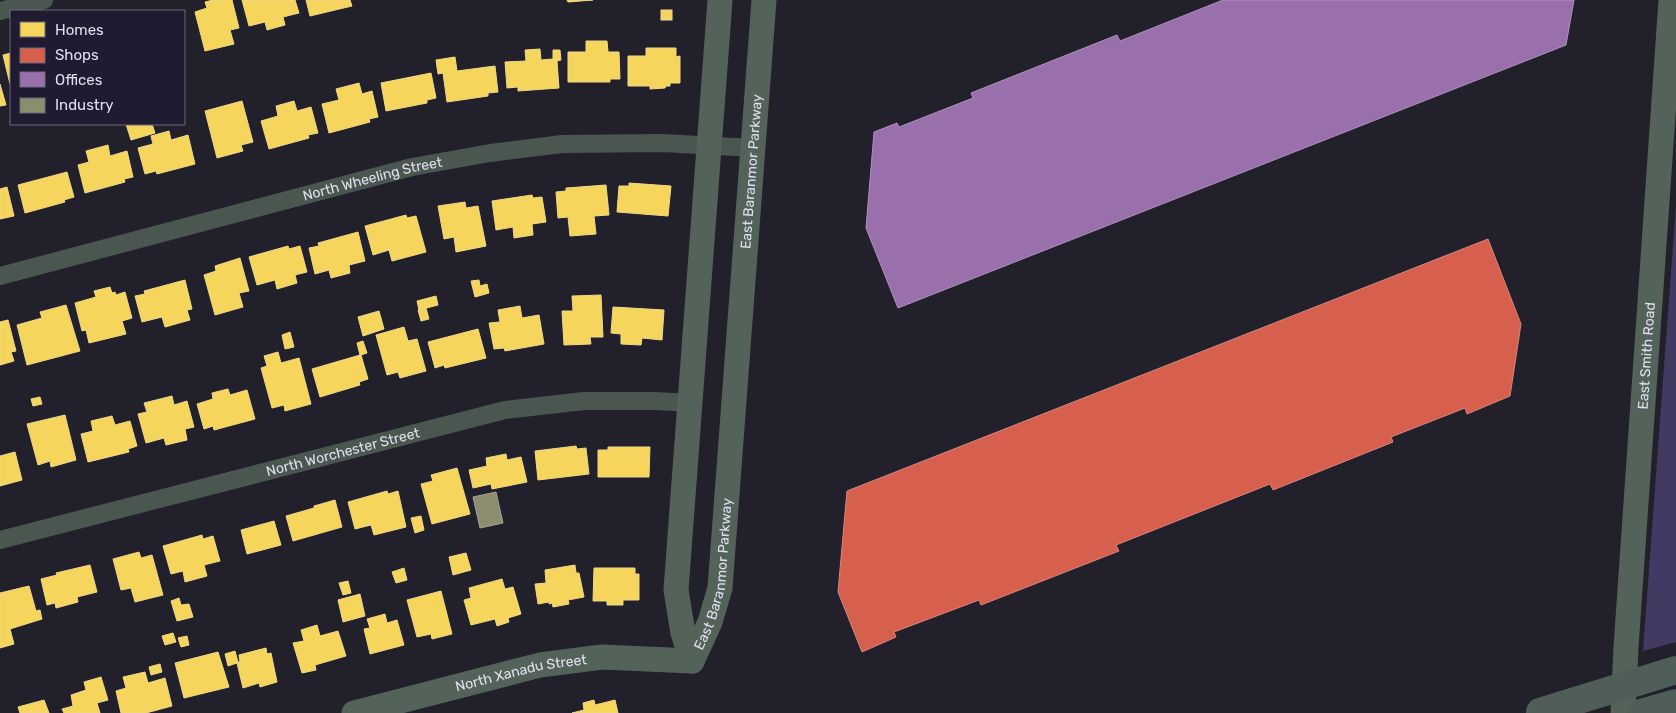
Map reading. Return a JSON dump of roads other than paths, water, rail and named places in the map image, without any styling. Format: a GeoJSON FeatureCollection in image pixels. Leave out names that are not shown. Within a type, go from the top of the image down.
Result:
{"type":"FeatureCollection","features":[{"type":"Feature","properties":{"kind":"highway"},"geometry":{"type":"LineString","coordinates":[[1539,713],[1676,670]]}},
{"type":"Feature","properties":{"kind":"highway"},"geometry":{"type":"LineString","coordinates":[[1640,713],[1676,703]]}},
{"type":"Feature","properties":{"kind":"street"},"geometry":{"type":"LineString","coordinates":[[0,12],[44,0]]}},
{"type":"Feature","properties":{"kind":"street","name":"East Baranmor Parkway"},"geometry":{"type":"LineString","coordinates":[[692,662],[683,633],[676,590],[720,0]]}},
{"type":"Feature","properties":{"kind":"street","name":"East Baranmor Parkway"},"geometry":{"type":"LineString","coordinates":[[692,662],[710,622],[720,588],[764,0]]}},
{"type":"Feature","properties":{"kind":"street","name":"East Smith Road"},"geometry":{"type":"LineString","coordinates":[[1623,713],[1671,0]]}},
{"type":"Feature","properties":{"kind":"street","name":"North Wheeling Street"},"geometry":{"type":"LineString","coordinates":[[0,276],[422,165],[490,153],[562,144],[662,143],[754,148]]}},
{"type":"Feature","properties":{"kind":"street","name":"North Worchester Street"},"geometry":{"type":"LineString","coordinates":[[0,540],[506,410],[584,401],[691,403]]}},
{"type":"Feature","properties":{"kind":"street","name":"North Xanadu Street"},"geometry":{"type":"LineString","coordinates":[[354,713],[540,665],[602,657],[692,662]]}}]}
